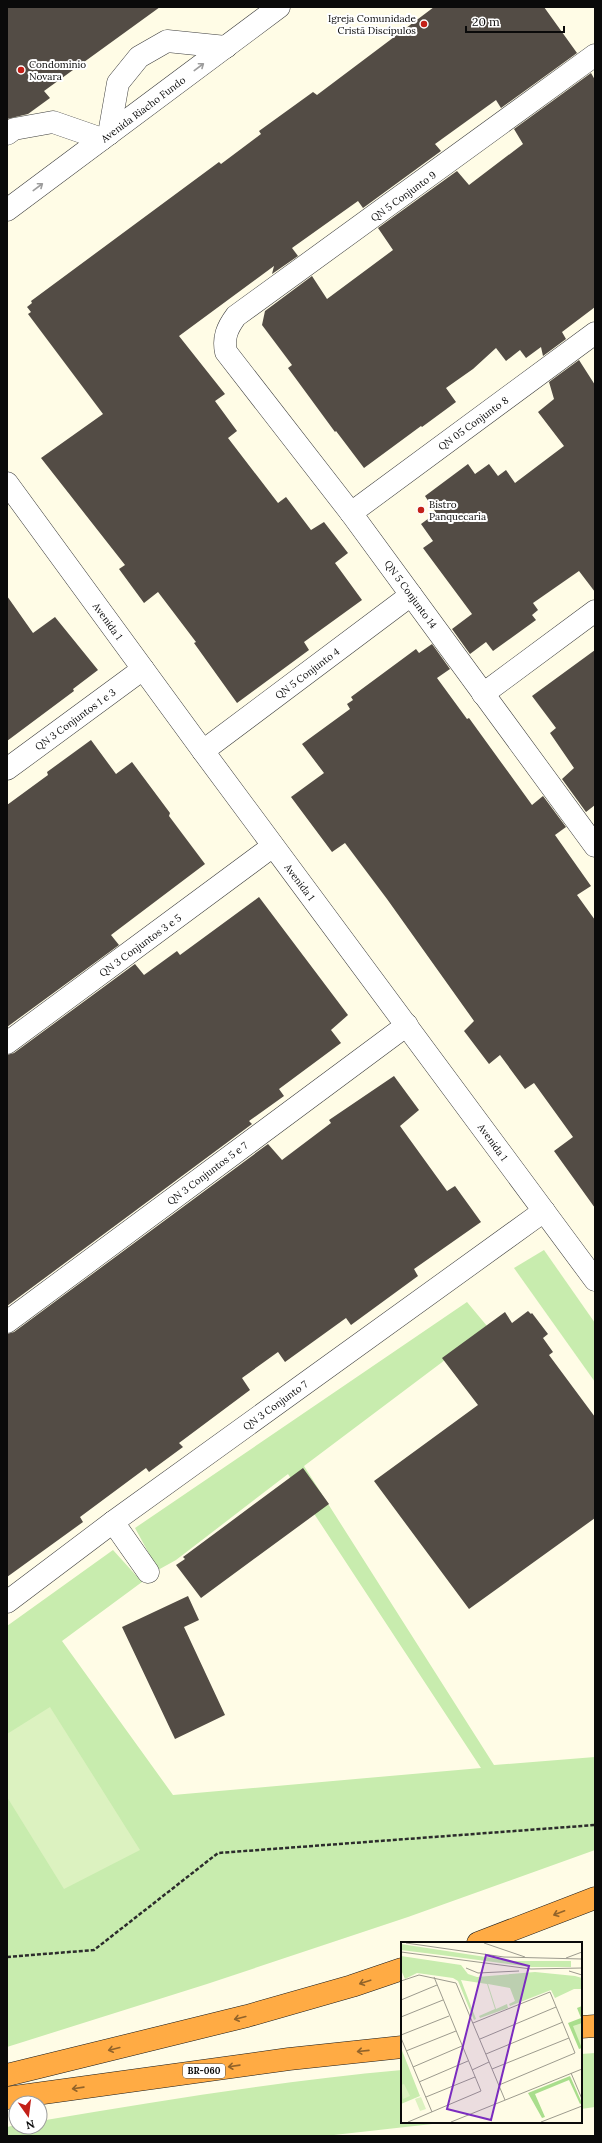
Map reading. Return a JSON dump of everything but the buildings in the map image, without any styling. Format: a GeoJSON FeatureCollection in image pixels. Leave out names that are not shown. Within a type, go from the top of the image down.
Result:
{"type":"FeatureCollection","features":[{"type":"Feature","properties":{"kind":"highway"},"geometry":{"type":"LineString","coordinates":[[481,1942],[595,1898]]}},
{"type":"Feature","properties":{"kind":"highway"},"geometry":{"type":"LineString","coordinates":[[7,2076],[247,2016],[352,1986],[401,1969]]}},
{"type":"Feature","properties":{"kind":"highway"},"geometry":{"type":"LineString","coordinates":[[582,2027],[595,2026]]}},
{"type":"Feature","properties":{"kind":"highway","name":"BR-060"},"geometry":{"type":"LineString","coordinates":[[7,2098],[289,2059],[401,2047]]}},
{"type":"Feature","properties":{"kind":"street","name":"Avenida Riacho Fundo"},"geometry":{"type":"LineString","coordinates":[[7,210],[279,7]]}},
{"type":"Feature","properties":{"kind":"street"},"geometry":{"type":"LineString","coordinates":[[7,134],[14,129],[53,122],[106,137],[118,83],[139,57],[167,42],[226,47]]}},
{"type":"Feature","properties":{"kind":"street","name":"QN 5 Conjunto 9"},"geometry":{"type":"LineString","coordinates":[[225,345],[227,331],[236,316],[595,55]]}},
{"type":"Feature","properties":{"kind":"street","name":"QN 05 Conjunto 8"},"geometry":{"type":"LineString","coordinates":[[351,513],[595,332]]}},
{"type":"Feature","properties":{"kind":"street","name":"QN 5 Conjunto 14"},"geometry":{"type":"LineString","coordinates":[[225,345],[226,352],[351,513],[595,846]]}},
{"type":"Feature","properties":{"kind":"street","name":"Avenida 1"},"geometry":{"type":"LineString","coordinates":[[7,483],[202,751],[595,1280]]}},
{"type":"Feature","properties":{"kind":"street","name":"QN 5 Conjunto 4"},"geometry":{"type":"LineString","coordinates":[[202,751],[411,595]]}},
{"type":"Feature","properties":{"kind":"street"},"geometry":{"type":"LineString","coordinates":[[483,694],[595,611]]}},
{"type":"Feature","properties":{"kind":"street","name":"QN 3 Conjuntos 1 e 3"},"geometry":{"type":"LineString","coordinates":[[7,769],[143,669]]}},
{"type":"Feature","properties":{"kind":"street","name":"QN 3 Conjuntos 3 e 5"},"geometry":{"type":"LineString","coordinates":[[7,1043],[273,846]]}},
{"type":"Feature","properties":{"kind":"street","name":"QN 3 Conjuntos 5 e 7"},"geometry":{"type":"LineString","coordinates":[[7,1322],[407,1025]]}},
{"type":"Feature","properties":{"kind":"street","name":"QN 3 Conjunto 7"},"geometry":{"type":"LineString","coordinates":[[7,1602],[113,1522],[544,1211]]}},
{"type":"Feature","properties":{"kind":"street"},"geometry":{"type":"LineString","coordinates":[[113,1522],[148,1572]]}},
{"type":"Feature","properties":{"kind":"path"},"geometry":{"type":"LineString","coordinates":[[7,1958],[94,1950],[218,1853],[595,1825]]}},
{"type":"Feature","properties":{"kind":"green space"},"geometry":{"type":"Polygon","coordinates":[[[544,1250],[595,1323],[595,1382],[514,1268],[544,1250]]]}},
{"type":"Feature","properties":{"kind":"green space"},"geometry":{"type":"Polygon","coordinates":[[[467,1302],[487,1326],[441,1363],[304,1466],[494,1765],[595,1757],[595,1850],[408,1917],[207,1984],[7,2047],[7,1626],[113,1550],[142,1582],[62,1641],[173,1795],[481,1768],[288,1474],[176,1560],[158,1570],[135,1528],[467,1302]]]}},
{"type":"Feature","properties":{"kind":"green space"},"geometry":{"type":"Polygon","coordinates":[[[50,1707],[140,1850],[64,1889],[7,1797],[7,1734],[50,1707]]]}},
{"type":"Feature","properties":{"kind":"green space"},"geometry":{"type":"Polygon","coordinates":[[[595,2053],[595,2107],[582,2109],[582,2054],[595,2053]]]}},
{"type":"Feature","properties":{"kind":"green space"},"geometry":{"type":"Polygon","coordinates":[[[401,2070],[401,2123],[441,2123],[325,2136],[7,2136],[8,2127],[8,2135],[48,2135],[48,2120],[175,2099],[311,2080],[401,2070]]]}},
{"type":"Feature","properties":{"kind":"place","name":"Igreja Comunidade Cristã Discípulos"},"geometry":{"type":"Point","coordinates":[424,24]}},
{"type":"Feature","properties":{"kind":"place","name":"Condominio Novara"},"geometry":{"type":"Point","coordinates":[21,70]}},
{"type":"Feature","properties":{"kind":"place","name":"Bistro Panquecaria"},"geometry":{"type":"Point","coordinates":[421,510]}}]}
